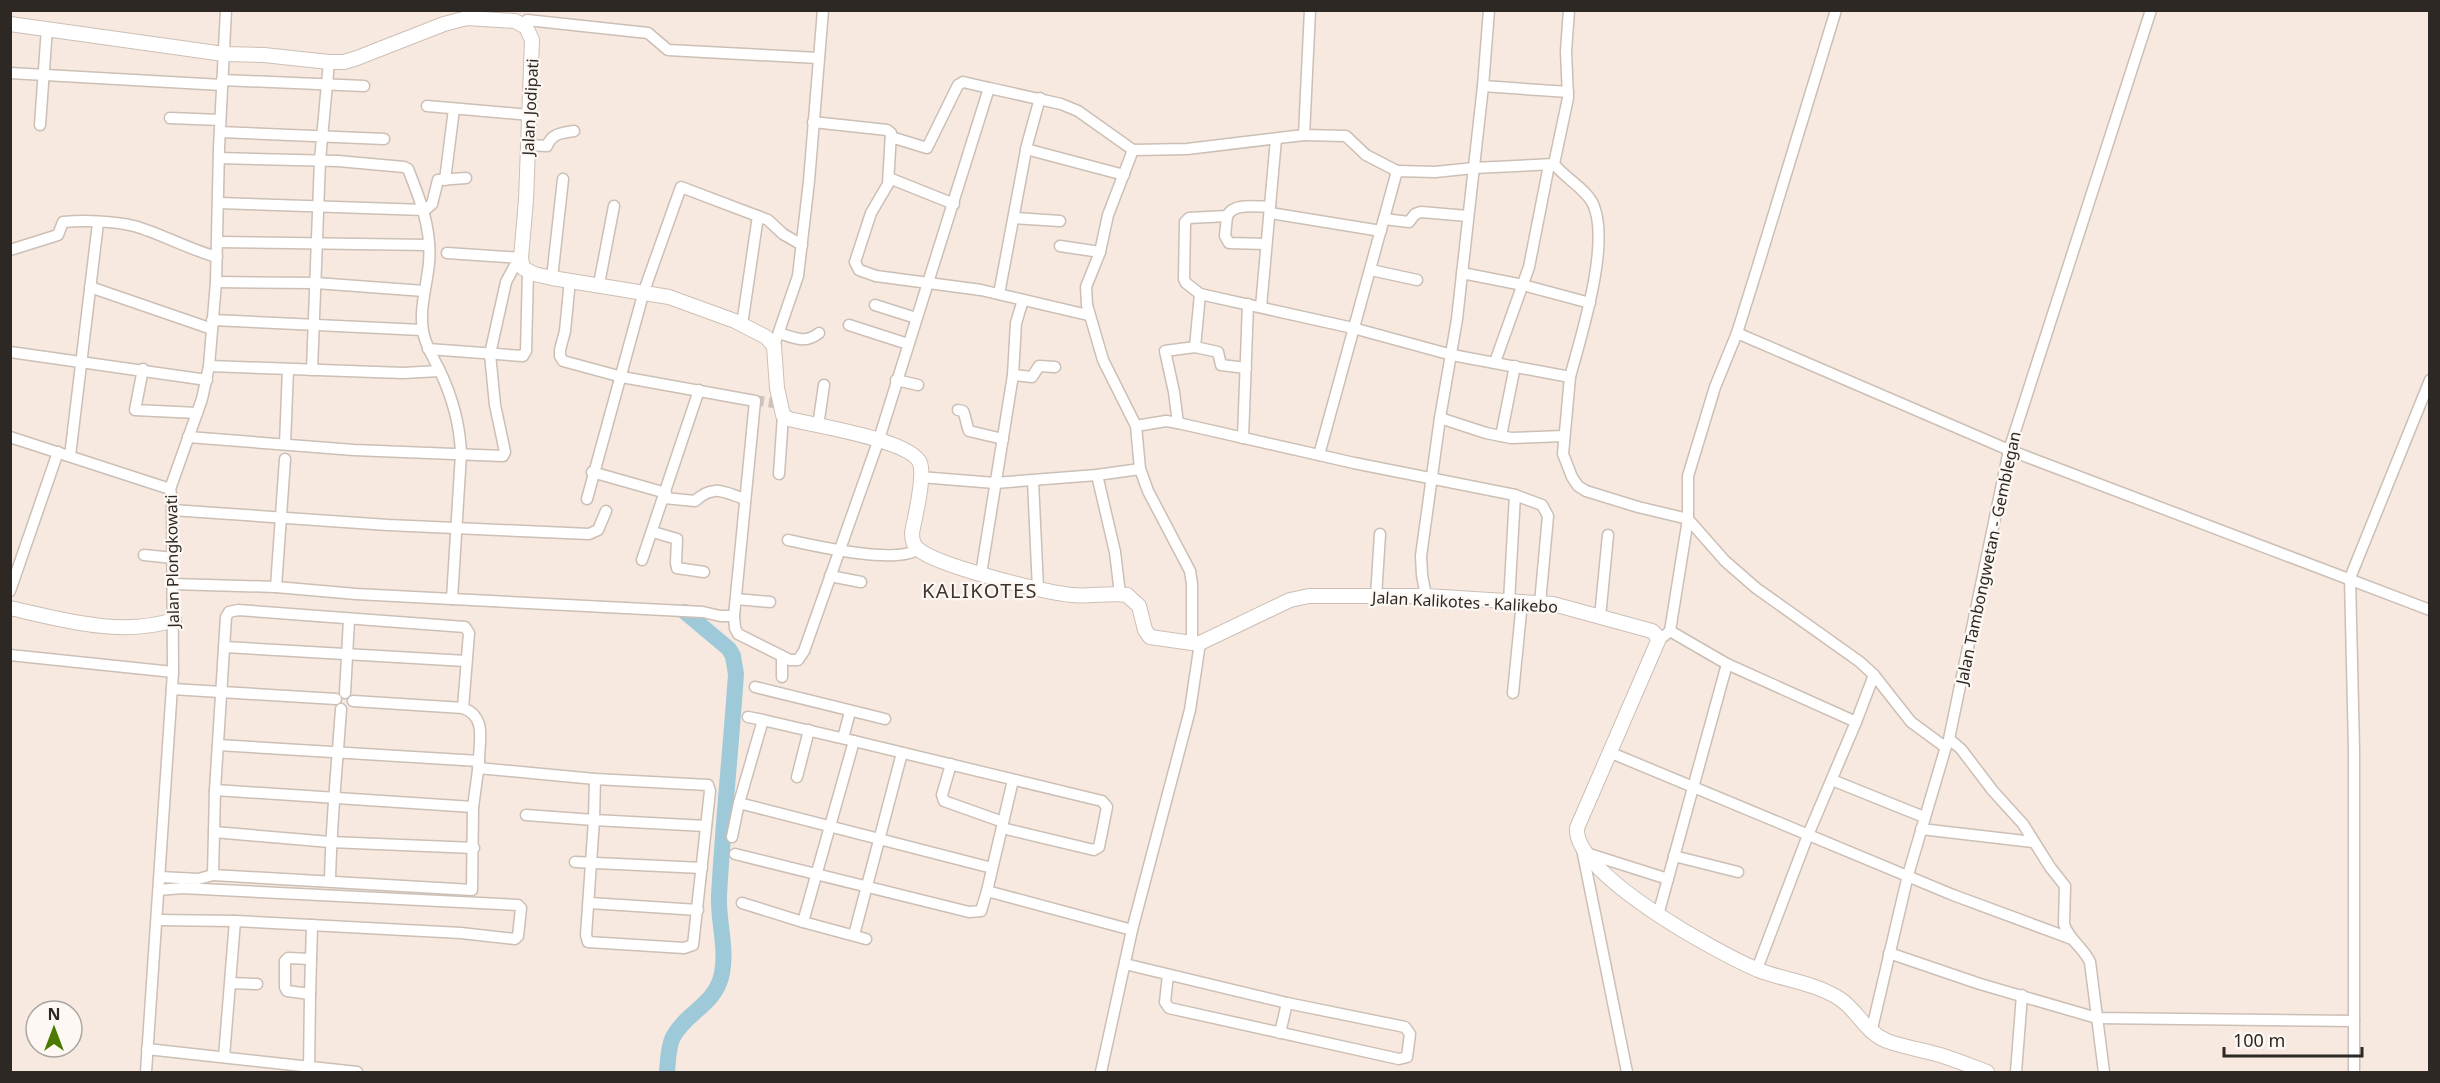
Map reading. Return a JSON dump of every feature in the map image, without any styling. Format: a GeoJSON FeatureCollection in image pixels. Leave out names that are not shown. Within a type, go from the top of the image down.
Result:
{"type":"FeatureCollection","features":[{"type":"Feature","properties":{"kind":"street","name":"Jalan Plongkowati"},"geometry":{"type":"LineString","coordinates":[[146,1072],[173,672],[173,558],[170,489],[197,413],[209,366],[218,242],[220,120],[226,10]]}},
{"type":"Feature","properties":{"kind":"street"},"geometry":{"type":"LineString","coordinates":[[779,474],[783,416],[777,387],[777,339],[798,276],[823,10]]}},
{"type":"Feature","properties":{"kind":"street"},"geometry":{"type":"LineString","coordinates":[[1304,135],[1310,10]]}},
{"type":"Feature","properties":{"kind":"street"},"geometry":{"type":"LineString","coordinates":[[1426,596],[1421,556],[1440,418],[1452,355],[1483,86],[1489,10]]}},
{"type":"Feature","properties":{"kind":"street"},"geometry":{"type":"LineString","coordinates":[[1495,362],[1523,285],[1565,118],[1568,92],[1566,51],[1569,10]]}},
{"type":"Feature","properties":{"kind":"street"},"geometry":{"type":"LineString","coordinates":[[1836,10],[1737,333],[1715,387],[1688,476],[1688,519],[1670,631],[1658,641],[1577,828],[1576,836],[1584,851],[1622,889],[1658,915],[1758,969],[1839,999],[1871,1033],[1886,1041],[1939,1054],[1987,1072]]}},
{"type":"Feature","properties":{"kind":"street","name":"Jalan Tambongwetan - Gemblegan"},"geometry":{"type":"LineString","coordinates":[[1871,1033],[1908,875],[1947,743],[2009,450],[2151,10]]}},
{"type":"Feature","properties":{"kind":"street"},"geometry":{"type":"LineString","coordinates":[[10,24],[224,54],[344,62],[444,24],[467,18],[516,21],[527,19],[648,33],[668,50],[818,58]]}},
{"type":"Feature","properties":{"kind":"street","name":"Jalan Jodipati"},"geometry":{"type":"LineString","coordinates":[[523,264],[539,145],[530,115],[532,40],[527,19]]}},
{"type":"Feature","properties":{"kind":"street"},"geometry":{"type":"LineString","coordinates":[[39,125],[46,28]]}},
{"type":"Feature","properties":{"kind":"street"},"geometry":{"type":"LineString","coordinates":[[312,370],[320,160],[329,62]]}},
{"type":"Feature","properties":{"kind":"street"},"geometry":{"type":"LineString","coordinates":[[10,73],[222,83],[364,86]]}},
{"type":"Feature","properties":{"kind":"street"},"geometry":{"type":"LineString","coordinates":[[891,137],[927,148],[958,85],[963,82],[1040,98],[1078,111],[1133,150],[1187,149],[1304,135],[1346,136],[1366,155],[1397,171],[1436,172],[1552,165],[1592,201],[1596,211],[1598,240],[1595,277],[1570,377],[1564,436],[1563,454],[1566,465],[1578,486],[1586,491],[1627,504],[1688,519],[1725,561],[1756,588],[1860,662],[1874,675],[1911,722],[1961,749],[1993,791],[2024,824],[2033,842],[2065,886],[2064,924],[2072,939],[2084,951],[2090,962],[2104,1072]]}},
{"type":"Feature","properties":{"kind":"street"},"geometry":{"type":"LineString","coordinates":[[1483,86],[1568,92]]}},
{"type":"Feature","properties":{"kind":"street"},"geometry":{"type":"LineString","coordinates":[[570,280],[565,331],[560,350],[561,359],[622,377],[755,402],[734,616],[738,634],[794,661],[802,657],[879,439],[989,88]]}},
{"type":"Feature","properties":{"kind":"street"},"geometry":{"type":"LineString","coordinates":[[999,294],[1026,149],[1040,98]]}},
{"type":"Feature","properties":{"kind":"street"},"geometry":{"type":"LineString","coordinates":[[427,106],[530,115]]}},
{"type":"Feature","properties":{"kind":"street"},"geometry":{"type":"LineString","coordinates":[[445,180],[454,109]]}},
{"type":"Feature","properties":{"kind":"street"},"geometry":{"type":"LineString","coordinates":[[170,118],[220,120]]}},
{"type":"Feature","properties":{"kind":"street"},"geometry":{"type":"LineString","coordinates":[[813,122],[887,130],[891,137],[887,189],[871,213],[855,265],[859,270],[876,276],[999,294],[1088,315]]}},
{"type":"Feature","properties":{"kind":"street"},"geometry":{"type":"LineString","coordinates":[[539,145],[556,135],[574,131]]}},
{"type":"Feature","properties":{"kind":"street"},"geometry":{"type":"LineString","coordinates":[[220,132],[384,139]]}},
{"type":"Feature","properties":{"kind":"street"},"geometry":{"type":"LineString","coordinates":[[1261,306],[1276,139]]}},
{"type":"Feature","properties":{"kind":"street"},"geometry":{"type":"LineString","coordinates":[[1026,149],[1124,175]]}},
{"type":"Feature","properties":{"kind":"street"},"geometry":{"type":"LineString","coordinates":[[1101,1072],[1132,930],[1195,687],[1196,643],[1190,571],[1148,491],[1140,469],[1136,426],[1110,377],[1088,315],[1086,288],[1100,252],[1108,215],[1133,150]]}},
{"type":"Feature","properties":{"kind":"street"},"geometry":{"type":"LineString","coordinates":[[219,158],[320,160],[406,167],[425,209],[429,245],[422,330],[457,418],[461,453],[452,599]]}},
{"type":"Feature","properties":{"kind":"street"},"geometry":{"type":"LineString","coordinates":[[1319,455],[1397,171]]}},
{"type":"Feature","properties":{"kind":"street"},"geometry":{"type":"LineString","coordinates":[[219,203],[425,209],[432,204],[437,181],[466,178]]}},
{"type":"Feature","properties":{"kind":"street"},"geometry":{"type":"LineString","coordinates":[[889,178],[954,204]]}},
{"type":"Feature","properties":{"kind":"street"},"geometry":{"type":"LineString","coordinates":[[552,278],[563,179]]}},
{"type":"Feature","properties":{"kind":"street"},"geometry":{"type":"LineString","coordinates":[[587,499],[592,472],[622,377],[644,291],[681,187],[773,223],[783,234],[802,245]]}},
{"type":"Feature","properties":{"kind":"street"},"geometry":{"type":"LineString","coordinates":[[599,284],[614,206]]}},
{"type":"Feature","properties":{"kind":"street"},"geometry":{"type":"LineString","coordinates":[[1266,244],[1229,243],[1225,236],[1227,216],[1230,211],[1236,208],[1270,210],[1381,231]]}},
{"type":"Feature","properties":{"kind":"street"},"geometry":{"type":"LineString","coordinates":[[1384,219],[1409,222],[1415,214],[1421,212],[1468,216]]}},
{"type":"Feature","properties":{"kind":"street"},"geometry":{"type":"LineString","coordinates":[[742,325],[758,216]]}},
{"type":"Feature","properties":{"kind":"street"},"geometry":{"type":"LineString","coordinates":[[1227,216],[1189,218],[1185,222],[1184,279],[1200,294],[1353,328],[1452,355],[1570,377]]}},
{"type":"Feature","properties":{"kind":"street"},"geometry":{"type":"LineString","coordinates":[[1014,218],[1060,221]]}},
{"type":"Feature","properties":{"kind":"street"},"geometry":{"type":"LineString","coordinates":[[10,250],[58,235],[63,222],[98,223],[135,226],[192,250],[217,257]]}},
{"type":"Feature","properties":{"kind":"street"},"geometry":{"type":"LineString","coordinates":[[70,456],[98,223]]}},
{"type":"Feature","properties":{"kind":"street"},"geometry":{"type":"LineString","coordinates":[[218,242],[429,245]]}},
{"type":"Feature","properties":{"kind":"street"},"geometry":{"type":"LineString","coordinates":[[1060,246],[1100,252]]}},
{"type":"Feature","properties":{"kind":"street"},"geometry":{"type":"LineString","coordinates":[[447,253],[523,264],[552,278],[644,291],[694,305],[766,337],[804,340],[811,339],[819,333]]}},
{"type":"Feature","properties":{"kind":"street"},"geometry":{"type":"LineString","coordinates":[[188,437],[450,455],[461,453],[501,457],[505,455],[495,405],[490,354],[506,282],[514,267],[523,264]]}},
{"type":"Feature","properties":{"kind":"street"},"geometry":{"type":"LineString","coordinates":[[428,349],[523,356],[526,351],[523,264]]}},
{"type":"Feature","properties":{"kind":"street"},"geometry":{"type":"LineString","coordinates":[[1371,270],[1417,280]]}},
{"type":"Feature","properties":{"kind":"street"},"geometry":{"type":"LineString","coordinates":[[1462,273],[1523,285],[1590,303]]}},
{"type":"Feature","properties":{"kind":"street"},"geometry":{"type":"LineString","coordinates":[[216,282],[316,283],[424,291]]}},
{"type":"Feature","properties":{"kind":"street"},"geometry":{"type":"LineString","coordinates":[[90,286],[212,324],[315,324],[422,330]]}},
{"type":"Feature","properties":{"kind":"street"},"geometry":{"type":"LineString","coordinates":[[1195,347],[1200,294]]}},
{"type":"Feature","properties":{"kind":"street"},"geometry":{"type":"LineString","coordinates":[[981,574],[1013,375],[1016,323],[1023,300]]}},
{"type":"Feature","properties":{"kind":"street"},"geometry":{"type":"LineString","coordinates":[[1243,438],[1248,304]]}},
{"type":"Feature","properties":{"kind":"street"},"geometry":{"type":"LineString","coordinates":[[875,305],[916,318]]}},
{"type":"Feature","properties":{"kind":"street"},"geometry":{"type":"LineString","coordinates":[[849,325],[908,344]]}},
{"type":"Feature","properties":{"kind":"street"},"geometry":{"type":"LineString","coordinates":[[1737,333],[2009,450],[2430,610]]}},
{"type":"Feature","properties":{"kind":"street"},"geometry":{"type":"LineString","coordinates":[[1178,423],[1165,351],[1195,347],[1218,352],[1221,365],[1246,368]]}},
{"type":"Feature","properties":{"kind":"street"},"geometry":{"type":"LineString","coordinates":[[10,352],[143,369],[207,380]]}},
{"type":"Feature","properties":{"kind":"street"},"geometry":{"type":"LineString","coordinates":[[209,366],[403,373],[439,371]]}},
{"type":"Feature","properties":{"kind":"street"},"geometry":{"type":"LineString","coordinates":[[1013,375],[1032,377],[1039,366],[1055,366]]}},
{"type":"Feature","properties":{"kind":"street"},"geometry":{"type":"LineString","coordinates":[[1501,436],[1515,366]]}},
{"type":"Feature","properties":{"kind":"street"},"geometry":{"type":"LineString","coordinates":[[143,369],[135,410],[197,413]]}},
{"type":"Feature","properties":{"kind":"street"},"geometry":{"type":"LineString","coordinates":[[285,444],[288,369]]}},
{"type":"Feature","properties":{"kind":"street"},"geometry":{"type":"LineString","coordinates":[[896,380],[918,385]]}},
{"type":"Feature","properties":{"kind":"street"},"geometry":{"type":"LineString","coordinates":[[2354,1072],[2354,748],[2350,578],[2430,380]]}},
{"type":"Feature","properties":{"kind":"street"},"geometry":{"type":"LineString","coordinates":[[818,426],[824,385]]}},
{"type":"Feature","properties":{"kind":"street"},"geometry":{"type":"LineString","coordinates":[[642,560],[699,390]]}},
{"type":"Feature","properties":{"kind":"street"},"geometry":{"type":"LineString","coordinates":[[958,410],[963,411],[969,431],[977,435],[1003,439]]}},
{"type":"Feature","properties":{"kind":"street"},"geometry":{"type":"LineString","coordinates":[[783,416],[879,439],[916,458],[920,463],[920,477],[912,541],[918,549],[930,557],[981,574],[1038,589],[1076,596],[1120,594],[1132,598],[1139,606],[1145,630],[1150,637],[1196,643]]}},
{"type":"Feature","properties":{"kind":"street"},"geometry":{"type":"LineString","coordinates":[[1440,418],[1501,436],[1524,439],[1564,436]]}},
{"type":"Feature","properties":{"kind":"street"},"geometry":{"type":"LineString","coordinates":[[1136,426],[1166,421],[1178,423],[1319,455],[1515,495],[1542,505],[1548,516],[1540,603]]}},
{"type":"Feature","properties":{"kind":"street"},"geometry":{"type":"LineString","coordinates":[[10,437],[170,489]]}},
{"type":"Feature","properties":{"kind":"street"},"geometry":{"type":"LineString","coordinates":[[10,591],[58,452]]}},
{"type":"Feature","properties":{"kind":"street"},"geometry":{"type":"LineString","coordinates":[[276,587],[285,459]]}},
{"type":"Feature","properties":{"kind":"street"},"geometry":{"type":"LineString","coordinates":[[920,477],[995,483],[1097,475],[1140,469]]}},
{"type":"Feature","properties":{"kind":"street"},"geometry":{"type":"LineString","coordinates":[[592,472],[665,495],[695,501],[705,492],[713,490],[745,499]]}},
{"type":"Feature","properties":{"kind":"street"},"geometry":{"type":"LineString","coordinates":[[1097,475],[1115,552],[1120,594]]}},
{"type":"Feature","properties":{"kind":"street"},"geometry":{"type":"LineString","coordinates":[[1033,480],[1038,589]]}},
{"type":"Feature","properties":{"kind":"street"},"geometry":{"type":"LineString","coordinates":[[1513,693],[1516,602],[1515,495]]}},
{"type":"Feature","properties":{"kind":"street"},"geometry":{"type":"LineString","coordinates":[[172,510],[456,529],[589,534],[600,527],[606,511]]}},
{"type":"Feature","properties":{"kind":"street"},"geometry":{"type":"LineString","coordinates":[[653,532],[677,539],[677,568],[704,572]]}},
{"type":"Feature","properties":{"kind":"street"},"geometry":{"type":"LineString","coordinates":[[1376,597],[1380,534]]}},
{"type":"Feature","properties":{"kind":"street"},"geometry":{"type":"LineString","coordinates":[[1600,617],[1608,535]]}},
{"type":"Feature","properties":{"kind":"street"},"geometry":{"type":"LineString","coordinates":[[788,540],[838,550],[901,556],[918,549]]}},
{"type":"Feature","properties":{"kind":"street"},"geometry":{"type":"LineString","coordinates":[[144,555],[173,558]]}},
{"type":"Feature","properties":{"kind":"street"},"geometry":{"type":"LineString","coordinates":[[830,576],[861,582]]}},
{"type":"Feature","properties":{"kind":"street"},"geometry":{"type":"LineString","coordinates":[[173,584],[276,587],[356,594],[703,612],[734,616]]}},
{"type":"Feature","properties":{"kind":"street","name":"Jalan Kalikotes - Kalikebo"},"geometry":{"type":"LineString","coordinates":[[1196,643],[1299,597],[1426,596],[1565,606],[1652,631],[1658,641]]}},
{"type":"Feature","properties":{"kind":"street"},"geometry":{"type":"LineString","coordinates":[[736,599],[770,602]]}},
{"type":"Feature","properties":{"kind":"street"},"geometry":{"type":"LineString","coordinates":[[10,608],[117,627],[146,626],[174,620]]}},
{"type":"Feature","properties":{"kind":"street"},"geometry":{"type":"LineString","coordinates":[[213,875],[215,790],[228,612],[234,610],[465,627],[469,633],[463,708]]}},
{"type":"Feature","properties":{"kind":"street"},"geometry":{"type":"LineString","coordinates":[[330,881],[333,799],[340,755],[350,620]]}},
{"type":"Feature","properties":{"kind":"street"},"geometry":{"type":"LineString","coordinates":[[1670,631],[1727,664],[1856,722]]}},
{"type":"Feature","properties":{"kind":"street"},"geometry":{"type":"LineString","coordinates":[[225,647],[466,661]]}},
{"type":"Feature","properties":{"kind":"street"},"geometry":{"type":"LineString","coordinates":[[10,655],[173,672]]}},
{"type":"Feature","properties":{"kind":"street"},"geometry":{"type":"LineString","coordinates":[[782,657],[782,677]]}},
{"type":"Feature","properties":{"kind":"street"},"geometry":{"type":"LineString","coordinates":[[1658,915],[1727,664]]}},
{"type":"Feature","properties":{"kind":"street"},"geometry":{"type":"LineString","coordinates":[[1758,969],[1808,835],[1874,675]]}},
{"type":"Feature","properties":{"kind":"street"},"geometry":{"type":"LineString","coordinates":[[755,687],[885,719]]}},
{"type":"Feature","properties":{"kind":"street"},"geometry":{"type":"LineString","coordinates":[[160,877],[198,879],[213,875],[472,890],[473,807],[481,766],[479,722],[474,713],[463,708],[172,689]]}},
{"type":"Feature","properties":{"kind":"street"},"geometry":{"type":"LineString","coordinates":[[803,922],[817,875],[849,739],[850,712]]}},
{"type":"Feature","properties":{"kind":"street"},"geometry":{"type":"LineString","coordinates":[[748,717],[849,739],[902,753],[951,764],[1104,802],[1107,810],[1099,847],[1094,850],[1002,825],[944,801],[942,795],[951,764]]}},
{"type":"Feature","properties":{"kind":"street"},"geometry":{"type":"LineString","coordinates":[[732,837],[739,803],[763,720]]}},
{"type":"Feature","properties":{"kind":"street"},"geometry":{"type":"LineString","coordinates":[[797,777],[809,730]]}},
{"type":"Feature","properties":{"kind":"street"},"geometry":{"type":"LineString","coordinates":[[218,745],[481,766],[595,779],[707,784],[710,789],[693,945],[687,948],[672,948],[590,943],[586,934],[590,903],[595,779]]}},
{"type":"Feature","properties":{"kind":"street"},"geometry":{"type":"LineString","coordinates":[[1609,752],[1953,895],[2072,939]]}},
{"type":"Feature","properties":{"kind":"street"},"geometry":{"type":"LineString","coordinates":[[854,935],[902,753]]}},
{"type":"Feature","properties":{"kind":"street"},"geometry":{"type":"LineString","coordinates":[[735,854],[974,913],[981,911],[987,891],[1013,780]]}},
{"type":"Feature","properties":{"kind":"street"},"geometry":{"type":"LineString","coordinates":[[1832,780],[1924,818]]}},
{"type":"Feature","properties":{"kind":"street"},"geometry":{"type":"LineString","coordinates":[[215,790],[473,807]]}},
{"type":"Feature","properties":{"kind":"street"},"geometry":{"type":"LineString","coordinates":[[739,803],[992,868]]}},
{"type":"Feature","properties":{"kind":"street"},"geometry":{"type":"LineString","coordinates":[[526,815],[706,826]]}},
{"type":"Feature","properties":{"kind":"street"},"geometry":{"type":"LineString","coordinates":[[1921,829],[2033,842]]}},
{"type":"Feature","properties":{"kind":"street"},"geometry":{"type":"LineString","coordinates":[[214,832],[330,842],[474,848]]}},
{"type":"Feature","properties":{"kind":"street"},"geometry":{"type":"LineString","coordinates":[[1584,851],[1668,879]]}},
{"type":"Feature","properties":{"kind":"street"},"geometry":{"type":"LineString","coordinates":[[1584,851],[1627,1072]]}},
{"type":"Feature","properties":{"kind":"street"},"geometry":{"type":"LineString","coordinates":[[1674,856],[1738,872]]}},
{"type":"Feature","properties":{"kind":"street"},"geometry":{"type":"LineString","coordinates":[[575,862],[702,868]]}},
{"type":"Feature","properties":{"kind":"street"},"geometry":{"type":"LineString","coordinates":[[157,920],[312,925],[461,933],[515,939],[519,933],[521,908],[518,905],[182,888],[159,890]]}},
{"type":"Feature","properties":{"kind":"street"},"geometry":{"type":"LineString","coordinates":[[987,891],[1132,930]]}},
{"type":"Feature","properties":{"kind":"street"},"geometry":{"type":"LineString","coordinates":[[590,903],[698,910]]}},
{"type":"Feature","properties":{"kind":"street"},"geometry":{"type":"LineString","coordinates":[[742,903],[866,939]]}},
{"type":"Feature","properties":{"kind":"street"},"geometry":{"type":"LineString","coordinates":[[224,1057],[235,921]]}},
{"type":"Feature","properties":{"kind":"street"},"geometry":{"type":"LineString","coordinates":[[309,1070],[312,925]]}},
{"type":"Feature","properties":{"kind":"street"},"geometry":{"type":"LineString","coordinates":[[1889,953],[1980,984],[2097,1018],[2354,1021]]}},
{"type":"Feature","properties":{"kind":"street"},"geometry":{"type":"LineString","coordinates":[[310,994],[287,991],[285,961],[288,958],[311,959]]}},
{"type":"Feature","properties":{"kind":"street"},"geometry":{"type":"LineString","coordinates":[[1125,964],[1287,1003],[1405,1028],[1410,1034],[1407,1057],[1399,1059],[1169,1008],[1166,1002],[1168,975]]}},
{"type":"Feature","properties":{"kind":"street"},"geometry":{"type":"LineString","coordinates":[[231,983],[256,984]]}},
{"type":"Feature","properties":{"kind":"street"},"geometry":{"type":"LineString","coordinates":[[2016,1072],[2022,995]]}},
{"type":"Feature","properties":{"kind":"street"},"geometry":{"type":"LineString","coordinates":[[1280,1033],[1287,1003]]}},
{"type":"Feature","properties":{"kind":"street"},"geometry":{"type":"LineString","coordinates":[[147,1049],[224,1057],[309,1070],[357,1072]]}},
{"type":"Feature","properties":{"kind":"waterway"},"geometry":{"type":"LineString","coordinates":[[667,1072],[673,1037],[714,993],[722,973],[724,954],[719,896],[736,674],[733,656],[729,649],[685,612]]}},
{"type":"Feature","properties":{"kind":"tunnel"},"geometry":{"type":"LineString","coordinates":[[754,400],[780,404]]}},
{"type":"Feature","properties":{"kind":"district","name":"KALIKOTES"},"geometry":{"type":"Point","coordinates":[980,590]}}]}
